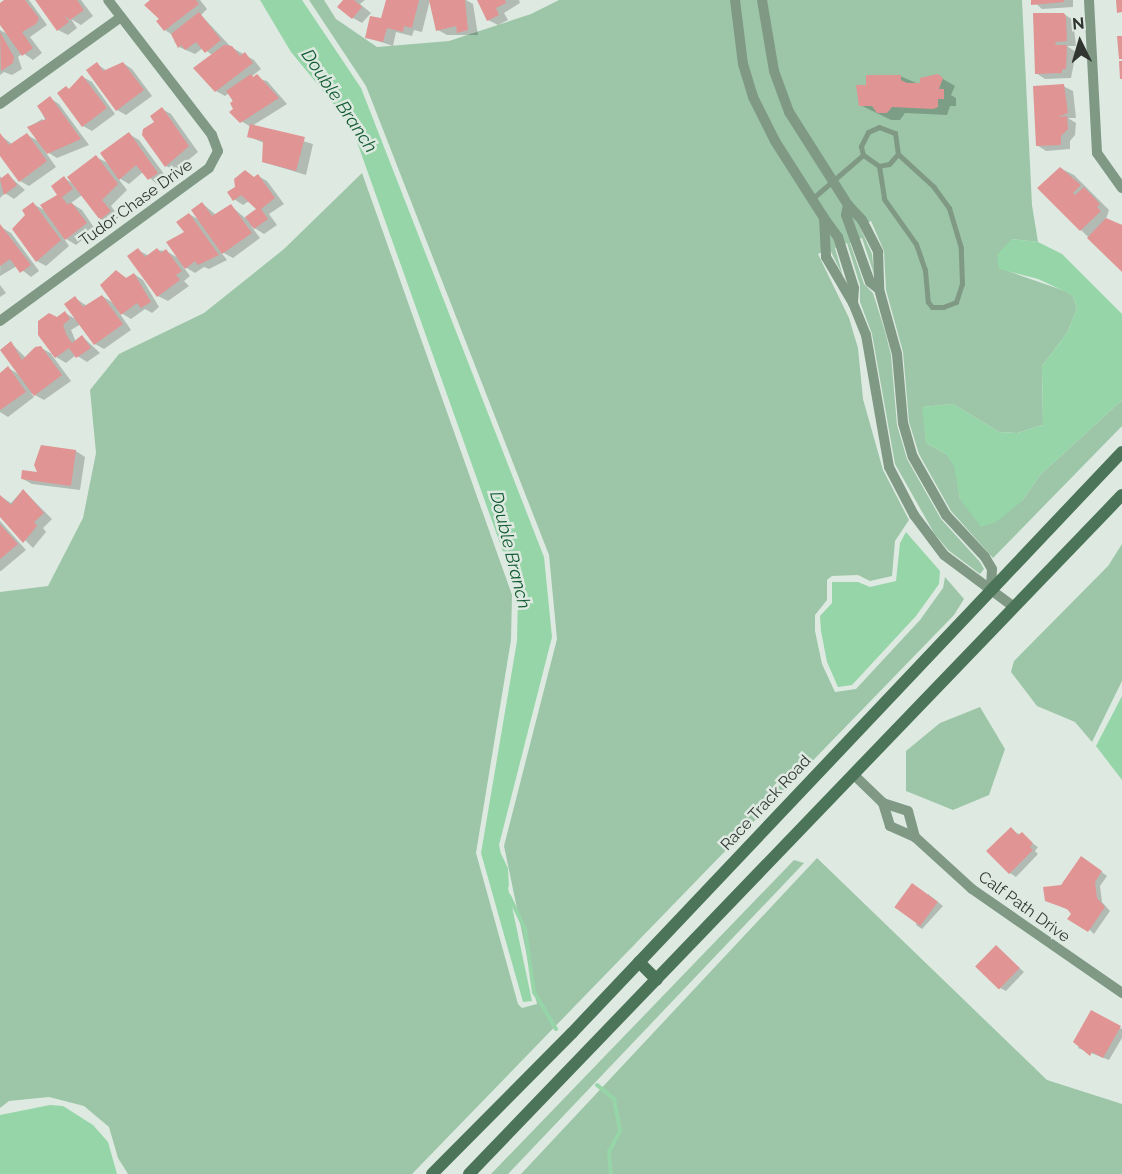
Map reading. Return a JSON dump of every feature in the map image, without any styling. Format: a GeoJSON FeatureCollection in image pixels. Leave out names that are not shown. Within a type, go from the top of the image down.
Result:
{"type":"FeatureCollection","features":[{"type":"Feature","properties":{"kind":"main road","name":"Race Track Road"},"geometry":{"type":"LineString","coordinates":[[432,1174],[572,1033],[991,587],[1122,452]]}},
{"type":"Feature","properties":{"kind":"main road"},"geometry":{"type":"LineString","coordinates":[[469,1174],[1122,495]]}},
{"type":"Feature","properties":{"kind":"main road"},"geometry":{"type":"LineString","coordinates":[[639,962],[657,980]]}},
{"type":"Feature","properties":{"kind":"street","name":"Tudor Chase Drive"},"geometry":{"type":"LineString","coordinates":[[0,321],[214,162],[218,152],[212,135],[108,0]]}},
{"type":"Feature","properties":{"kind":"street"},"geometry":{"type":"LineString","coordinates":[[735,0],[743,64],[753,98],[775,141],[838,237],[854,288],[854,303]]}},
{"type":"Feature","properties":{"kind":"street"},"geometry":{"type":"LineString","coordinates":[[762,0],[774,71],[789,112],[834,179],[848,205],[862,220],[878,252],[879,289],[897,354],[903,423],[913,457],[946,515],[985,557],[992,570],[991,587]]}},
{"type":"Feature","properties":{"kind":"street"},"geometry":{"type":"LineString","coordinates":[[1089,0],[1098,153],[1122,188]]}},
{"type":"Feature","properties":{"kind":"street"},"geometry":{"type":"LineString","coordinates":[[0,104],[121,17]]}},
{"type":"Feature","properties":{"kind":"street"},"geometry":{"type":"LineString","coordinates":[[848,205],[846,215],[870,282],[879,289]]}},
{"type":"Feature","properties":{"kind":"street"},"geometry":{"type":"LineString","coordinates":[[824,218],[826,257],[854,303],[866,335],[889,467],[914,515],[944,555],[991,587],[1014,607]]}},
{"type":"Feature","properties":{"kind":"street","name":"Calf Path Drive"},"geometry":{"type":"LineString","coordinates":[[853,774],[883,803],[908,812],[915,837]]}},
{"type":"Feature","properties":{"kind":"street","name":"Calf Path Drive"},"geometry":{"type":"LineString","coordinates":[[883,803],[890,826],[915,837],[972,889],[1122,993]]}},
{"type":"Feature","properties":{"kind":"lane"},"geometry":{"type":"LineString","coordinates":[[813,198],[863,155],[864,137],[879,127],[895,133],[899,142],[898,154],[889,164],[879,166],[863,155]]}},
{"type":"Feature","properties":{"kind":"lane"},"geometry":{"type":"LineString","coordinates":[[879,166],[884,199],[916,244],[925,270],[928,302],[932,307],[956,302],[962,284],[961,249],[949,208],[934,187],[898,154]]}},
{"type":"Feature","properties":{"kind":"shaded area"},"geometry":{"type":"Polygon","coordinates":[[[309,0],[324,0],[336,19],[377,47],[449,41],[531,14],[559,0],[1022,0],[1032,205],[1038,242],[1012,239],[999,268],[1065,291],[1073,296],[1077,309],[1067,333],[1042,366],[1043,425],[1017,433],[999,432],[953,404],[923,407],[926,443],[946,454],[955,466],[960,499],[1022,501],[1040,475],[1122,400],[1122,426],[993,558],[951,511],[919,454],[909,422],[903,352],[886,290],[884,251],[871,221],[860,227],[872,254],[874,274],[862,238],[850,243],[864,284],[873,293],[885,331],[891,355],[897,425],[907,459],[941,519],[980,562],[984,569],[980,574],[948,550],[934,533],[895,464],[872,334],[860,302],[860,285],[847,243],[835,248],[843,276],[829,248],[818,254],[849,318],[858,348],[863,399],[883,470],[909,520],[895,541],[892,576],[870,581],[858,575],[832,576],[827,580],[827,600],[815,615],[815,631],[822,664],[835,692],[856,689],[920,620],[943,588],[945,577],[964,599],[954,615],[412,1174],[128,1174],[118,1158],[109,1127],[84,1106],[49,1097],[9,1101],[0,1108],[0,592],[48,586],[83,518],[96,453],[90,390],[119,354],[204,313],[284,249],[362,173],[512,595],[511,640],[476,853],[518,1004],[522,1008],[537,1004],[504,846],[557,639],[549,555],[366,86],[309,0]]]}},
{"type":"Feature","properties":{"kind":"shaded area"},"geometry":{"type":"Polygon","coordinates":[[[1122,544],[1122,681],[1092,742],[1075,722],[1037,706],[1011,672],[1014,661],[1108,566],[1122,544]]]}},
{"type":"Feature","properties":{"kind":"shaded area"},"geometry":{"type":"Polygon","coordinates":[[[980,707],[1005,749],[989,795],[953,810],[906,791],[906,751],[940,723],[980,707]]]}},
{"type":"Feature","properties":{"kind":"shaded area"},"geometry":{"type":"Polygon","coordinates":[[[817,858],[1047,1080],[1122,1104],[1122,1174],[521,1174],[817,858]]]}},
{"type":"Feature","properties":{"kind":"shaded area"},"geometry":{"type":"Polygon","coordinates":[[[794,860],[804,863],[508,1174],[491,1174],[794,860]]]}},
{"type":"Feature","properties":{"kind":"water"},"geometry":{"type":"Polygon","coordinates":[[[260,0],[302,0],[361,88],[544,557],[552,637],[499,845],[532,1001],[523,1002],[481,853],[517,641],[518,594],[351,125],[291,52],[260,0]]]}},
{"type":"Feature","properties":{"kind":"water"},"geometry":{"type":"Polygon","coordinates":[[[1012,239],[1038,242],[1062,254],[1122,314],[1122,400],[1040,475],[1022,501],[996,522],[981,527],[960,499],[954,466],[946,454],[926,443],[922,407],[953,404],[999,432],[1017,433],[1043,425],[1042,366],[1067,333],[1077,309],[1073,296],[1064,291],[1038,279],[999,269],[997,255],[1012,239]]]}},
{"type":"Feature","properties":{"kind":"water"},"geometry":{"type":"Polygon","coordinates":[[[906,532],[940,571],[939,584],[916,616],[852,685],[838,687],[827,662],[820,616],[832,603],[832,582],[858,582],[870,587],[896,581],[900,543],[906,532]]]}},
{"type":"Feature","properties":{"kind":"water"},"geometry":{"type":"Polygon","coordinates":[[[1122,696],[1122,780],[1096,746],[1122,696]]]}},
{"type":"Feature","properties":{"kind":"water"},"geometry":{"type":"Polygon","coordinates":[[[50,1105],[63,1106],[93,1125],[108,1142],[117,1174],[0,1174],[0,1115],[50,1105]]]}},
{"type":"Feature","properties":{"kind":"building"},"geometry":{"type":"Polygon","coordinates":[[[4,0],[25,0],[39,18],[36,24],[22,32],[33,48],[22,56],[0,25],[0,3],[4,0]]]}},
{"type":"Feature","properties":{"kind":"building"},"geometry":{"type":"Polygon","coordinates":[[[35,0],[77,0],[84,10],[70,20],[64,15],[69,22],[57,31],[35,0]]]}},
{"type":"Feature","properties":{"kind":"building"},"geometry":{"type":"Polygon","coordinates":[[[150,0],[196,0],[199,4],[164,31],[156,21],[159,19],[144,5],[150,0]]]}},
{"type":"Feature","properties":{"kind":"building"},"geometry":{"type":"Polygon","coordinates":[[[343,0],[354,0],[362,7],[352,19],[337,7],[343,0]]]}},
{"type":"Feature","properties":{"kind":"building"},"geometry":{"type":"Polygon","coordinates":[[[386,0],[419,0],[412,28],[404,26],[403,32],[387,28],[383,42],[365,38],[370,16],[381,18],[386,0]]]}},
{"type":"Feature","properties":{"kind":"building"},"geometry":{"type":"Polygon","coordinates":[[[429,0],[465,0],[468,30],[457,33],[456,26],[436,31],[429,0]]]}},
{"type":"Feature","properties":{"kind":"building"},"geometry":{"type":"Polygon","coordinates":[[[477,0],[505,0],[506,3],[496,8],[499,15],[487,21],[477,0]]]}},
{"type":"Feature","properties":{"kind":"building"},"geometry":{"type":"Polygon","coordinates":[[[1031,0],[1064,0],[1064,2],[1031,5],[1031,0]]]}},
{"type":"Feature","properties":{"kind":"building"},"geometry":{"type":"Polygon","coordinates":[[[1116,0],[1122,0],[1122,12],[1117,13],[1116,0]]]}},
{"type":"Feature","properties":{"kind":"building"},"geometry":{"type":"Polygon","coordinates":[[[199,12],[221,40],[205,53],[196,42],[185,50],[181,45],[178,48],[171,34],[199,12]]]}},
{"type":"Feature","properties":{"kind":"building"},"geometry":{"type":"Polygon","coordinates":[[[1033,13],[1064,13],[1066,17],[1067,41],[1055,42],[1056,45],[1067,45],[1066,69],[1062,69],[1062,73],[1035,74],[1033,13]]]}},
{"type":"Feature","properties":{"kind":"building"},"geometry":{"type":"Polygon","coordinates":[[[0,32],[14,57],[13,63],[1,71],[0,32]]]}},
{"type":"Feature","properties":{"kind":"building"},"geometry":{"type":"Polygon","coordinates":[[[1117,36],[1122,36],[1122,59],[1119,59],[1117,36]]]}},
{"type":"Feature","properties":{"kind":"building"},"geometry":{"type":"Polygon","coordinates":[[[224,45],[232,46],[240,56],[245,52],[253,63],[215,92],[193,68],[224,45]]]}},
{"type":"Feature","properties":{"kind":"building"},"geometry":{"type":"Polygon","coordinates":[[[1119,61],[1122,61],[1122,79],[1120,79],[1119,61]]]}},
{"type":"Feature","properties":{"kind":"building"},"geometry":{"type":"Polygon","coordinates":[[[97,62],[103,71],[123,62],[144,90],[116,111],[86,70],[97,62]]]}},
{"type":"Feature","properties":{"kind":"building"},"geometry":{"type":"Polygon","coordinates":[[[251,74],[253,77],[257,74],[279,98],[240,123],[229,112],[233,109],[230,103],[233,101],[226,91],[251,74]]]}},
{"type":"Feature","properties":{"kind":"building"},"geometry":{"type":"Polygon","coordinates":[[[938,74],[943,78],[939,89],[944,89],[944,99],[938,99],[938,107],[933,109],[892,107],[887,113],[877,113],[872,106],[859,106],[856,85],[866,85],[866,75],[901,75],[901,80],[907,83],[920,83],[920,78],[938,74]]]}},
{"type":"Feature","properties":{"kind":"building"},"geometry":{"type":"Polygon","coordinates":[[[82,75],[107,108],[82,127],[57,93],[66,86],[69,89],[82,75]]]}},
{"type":"Feature","properties":{"kind":"building"},"geometry":{"type":"Polygon","coordinates":[[[1064,84],[1068,113],[1057,117],[1067,116],[1068,129],[1061,136],[1061,145],[1036,146],[1033,86],[1064,84]]]}},
{"type":"Feature","properties":{"kind":"building"},"geometry":{"type":"Polygon","coordinates":[[[50,96],[81,139],[47,154],[27,127],[46,119],[37,106],[50,96]]]}},
{"type":"Feature","properties":{"kind":"building"},"geometry":{"type":"Polygon","coordinates":[[[162,107],[189,146],[165,167],[142,135],[143,129],[154,122],[150,116],[162,107]]]}},
{"type":"Feature","properties":{"kind":"building"},"geometry":{"type":"Polygon","coordinates":[[[250,124],[305,137],[296,171],[262,162],[263,141],[247,137],[250,124]]]}},
{"type":"Feature","properties":{"kind":"building"},"geometry":{"type":"Polygon","coordinates":[[[129,132],[158,173],[148,180],[136,165],[119,180],[100,153],[129,132]]]}},
{"type":"Feature","properties":{"kind":"building"},"geometry":{"type":"Polygon","coordinates":[[[0,133],[9,145],[27,133],[47,161],[19,182],[0,156],[0,133]]]}},
{"type":"Feature","properties":{"kind":"building"},"geometry":{"type":"Polygon","coordinates":[[[96,155],[118,184],[102,200],[111,211],[100,220],[67,177],[96,155]]]}},
{"type":"Feature","properties":{"kind":"building"},"geometry":{"type":"Polygon","coordinates":[[[1060,167],[1081,185],[1073,193],[1075,195],[1084,187],[1100,204],[1097,207],[1101,211],[1080,231],[1037,188],[1060,167]]]}},
{"type":"Feature","properties":{"kind":"building"},"geometry":{"type":"Polygon","coordinates":[[[245,170],[254,177],[258,174],[275,198],[261,209],[268,219],[254,229],[245,217],[256,209],[241,195],[233,201],[227,192],[235,187],[234,179],[245,170]]]}},
{"type":"Feature","properties":{"kind":"building"},"geometry":{"type":"Polygon","coordinates":[[[8,173],[17,185],[4,195],[0,179],[8,173]]]}},
{"type":"Feature","properties":{"kind":"building"},"geometry":{"type":"Polygon","coordinates":[[[64,176],[73,189],[62,197],[67,204],[72,203],[87,223],[65,240],[40,205],[57,195],[51,186],[64,176]]]}},
{"type":"Feature","properties":{"kind":"building"},"geometry":{"type":"Polygon","coordinates":[[[33,202],[61,240],[36,262],[12,229],[25,215],[22,210],[33,202]]]}},
{"type":"Feature","properties":{"kind":"building"},"geometry":{"type":"Polygon","coordinates":[[[202,202],[212,216],[231,204],[252,233],[222,254],[191,210],[202,202]]]}},
{"type":"Feature","properties":{"kind":"building"},"geometry":{"type":"Polygon","coordinates":[[[189,213],[219,255],[198,265],[195,261],[185,269],[166,242],[184,232],[176,222],[189,213]]]}},
{"type":"Feature","properties":{"kind":"building"},"geometry":{"type":"Polygon","coordinates":[[[1106,218],[1122,225],[1122,272],[1087,238],[1106,218]]]}},
{"type":"Feature","properties":{"kind":"building"},"geometry":{"type":"Polygon","coordinates":[[[0,224],[31,265],[20,273],[10,259],[0,266],[0,224]]]}},
{"type":"Feature","properties":{"kind":"building"},"geometry":{"type":"Polygon","coordinates":[[[138,248],[145,257],[157,248],[161,253],[166,249],[182,271],[176,275],[180,280],[157,297],[127,256],[138,248]]]}},
{"type":"Feature","properties":{"kind":"building"},"geometry":{"type":"Polygon","coordinates":[[[116,270],[126,278],[134,273],[151,302],[141,308],[137,303],[121,315],[100,285],[116,270]]]}},
{"type":"Feature","properties":{"kind":"building"},"geometry":{"type":"Polygon","coordinates":[[[102,295],[123,324],[94,345],[64,304],[75,296],[83,307],[102,295]]]}},
{"type":"Feature","properties":{"kind":"building"},"geometry":{"type":"Polygon","coordinates":[[[65,311],[70,319],[63,325],[67,336],[72,343],[82,335],[91,348],[76,358],[69,348],[55,358],[38,335],[38,321],[49,313],[57,317],[65,311]]]}},
{"type":"Feature","properties":{"kind":"building"},"geometry":{"type":"Polygon","coordinates":[[[11,341],[22,360],[35,347],[41,346],[62,375],[34,396],[0,350],[11,341]]]}},
{"type":"Feature","properties":{"kind":"building"},"geometry":{"type":"Polygon","coordinates":[[[8,366],[26,392],[0,410],[0,373],[8,366]]]}},
{"type":"Feature","properties":{"kind":"building"},"geometry":{"type":"Polygon","coordinates":[[[41,445],[76,450],[71,486],[21,479],[22,470],[37,472],[34,465],[41,445]]]}},
{"type":"Feature","properties":{"kind":"building"},"geometry":{"type":"Polygon","coordinates":[[[23,489],[44,513],[34,522],[37,526],[23,543],[0,517],[0,495],[11,505],[23,489]]]}},
{"type":"Feature","properties":{"kind":"building"},"geometry":{"type":"Polygon","coordinates":[[[0,524],[18,544],[0,559],[0,524]]]}},
{"type":"Feature","properties":{"kind":"building"},"geometry":{"type":"Polygon","coordinates":[[[1011,827],[1018,835],[1022,832],[1033,843],[1030,847],[1033,850],[1009,874],[986,851],[1011,827]]]}},
{"type":"Feature","properties":{"kind":"building"},"geometry":{"type":"Polygon","coordinates":[[[1081,856],[1102,871],[1095,882],[1097,898],[1105,907],[1088,932],[1067,919],[1071,914],[1067,909],[1045,901],[1043,887],[1061,885],[1081,856]]]}},
{"type":"Feature","properties":{"kind":"building"},"geometry":{"type":"Polygon","coordinates":[[[912,883],[938,902],[920,926],[894,907],[912,883]]]}},
{"type":"Feature","properties":{"kind":"building"},"geometry":{"type":"Polygon","coordinates":[[[996,945],[1020,968],[999,990],[975,967],[996,945]]]}},
{"type":"Feature","properties":{"kind":"building"},"geometry":{"type":"Polygon","coordinates":[[[1091,1010],[1121,1026],[1103,1058],[1092,1052],[1090,1056],[1073,1042],[1091,1010]]]}},
{"type":"Feature","properties":{"kind":"waterway","name":"Double Branch"},"geometry":{"type":"LineString","coordinates":[[500,856],[506,869],[507,886]]}},
{"type":"Feature","properties":{"kind":"waterway","name":"Double Branch"},"geometry":{"type":"LineString","coordinates":[[509,896],[525,929],[534,992],[556,1029]]}},
{"type":"Feature","properties":{"kind":"waterway","name":"Double Branch"},"geometry":{"type":"LineString","coordinates":[[597,1085],[614,1099],[620,1131],[609,1152],[611,1174]]}}]}
